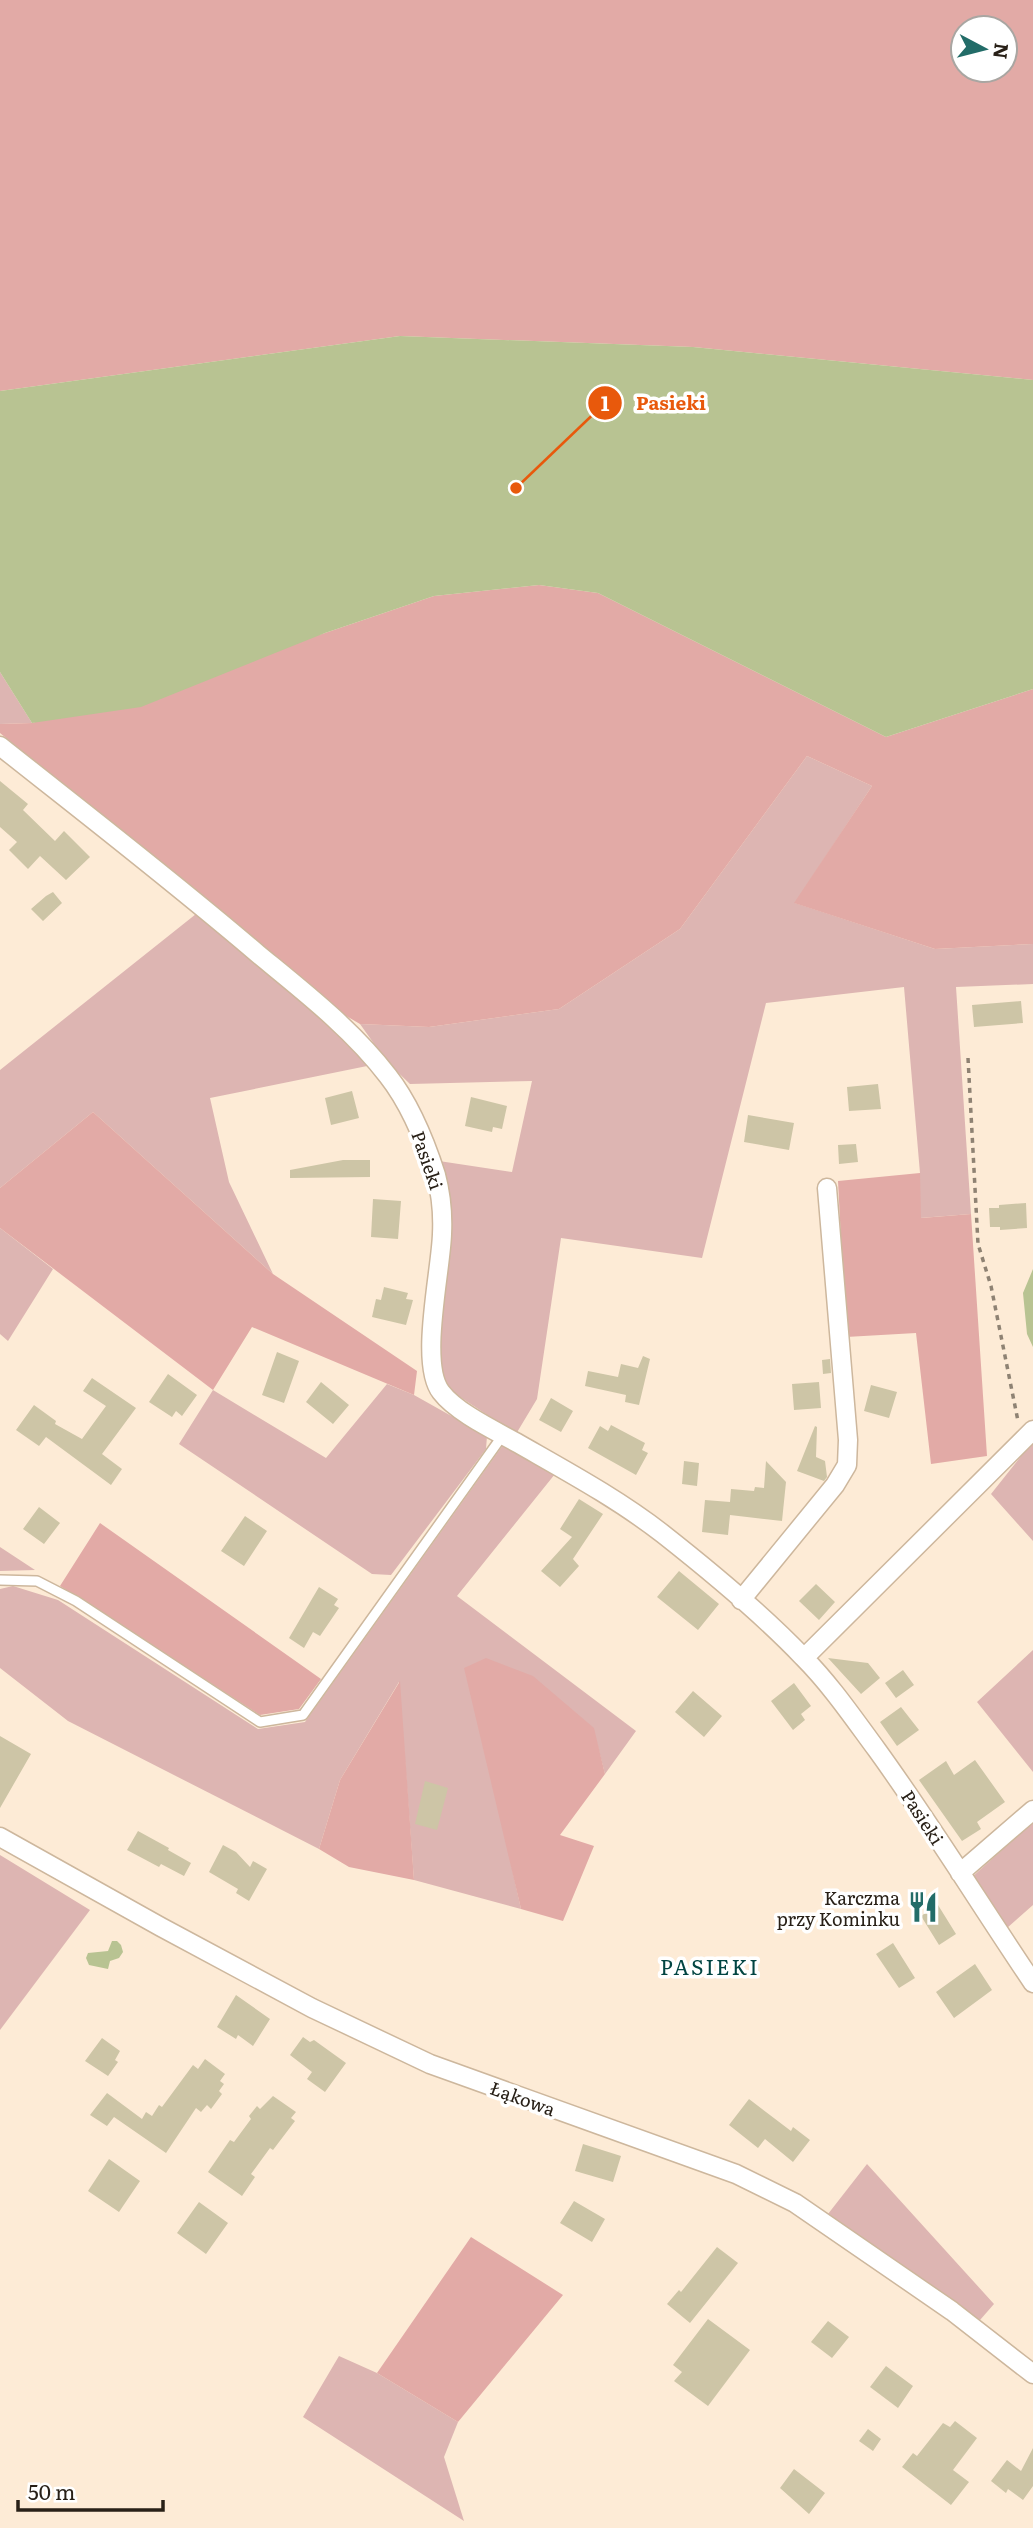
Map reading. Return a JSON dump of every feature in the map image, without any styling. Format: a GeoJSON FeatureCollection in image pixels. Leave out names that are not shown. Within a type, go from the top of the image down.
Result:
{"type":"FeatureCollection","features":[{"type":"Feature","properties":{"kind":"street","name":"Pasieki"},"geometry":{"type":"LineString","coordinates":[[0,746],[196,901],[316,1003],[391,1079],[406,1102],[439,1184],[442,1237],[430,1354],[433,1378],[442,1393],[458,1407],[503,1435],[609,1495],[663,1534],[804,1658],[900,1781],[1033,1983]]}},
{"type":"Feature","properties":{"kind":"street"},"geometry":{"type":"LineString","coordinates":[[741,1600],[835,1485],[847,1465],[848,1440],[827,1188]]}},
{"type":"Feature","properties":{"kind":"street"},"geometry":{"type":"LineString","coordinates":[[804,1658],[1029,1435]]}},
{"type":"Feature","properties":{"kind":"street"},"geometry":{"type":"LineString","coordinates":[[960,1873],[1033,1810]]}},
{"type":"Feature","properties":{"kind":"street","name":"Łąkowa"},"geometry":{"type":"LineString","coordinates":[[0,1837],[312,2008],[430,2064],[737,2174],[795,2203],[952,2311],[1033,2374]]}},
{"type":"Feature","properties":{"kind":"lane"},"geometry":{"type":"LineString","coordinates":[[0,1580],[37,1581],[76,1601],[260,1722],[303,1715],[503,1435]]}},
{"type":"Feature","properties":{"kind":"path"},"geometry":{"type":"LineString","coordinates":[[968,1058],[978,1244],[991,1286],[1015,1414],[1029,1435]]}},
{"type":"Feature","properties":{"kind":"shaded area"},"geometry":{"type":"Polygon","coordinates":[[[0,0],[1033,0],[1033,380],[693,347],[400,336],[0,391],[0,0]]]}},
{"type":"Feature","properties":{"kind":"shaded area"},"geometry":{"type":"Polygon","coordinates":[[[400,336],[693,347],[1033,380],[1033,689],[886,737],[598,593],[539,585],[434,596],[325,633],[141,707],[32,723],[0,672],[0,391],[400,336]]]}},
{"type":"Feature","properties":{"kind":"shaded area"},"geometry":{"type":"Polygon","coordinates":[[[539,585],[598,593],[886,737],[1033,689],[1033,944],[935,949],[794,903],[872,786],[807,756],[680,929],[559,1009],[429,1027],[360,1024],[336,1010],[0,733],[0,724],[32,723],[325,633],[434,596],[539,585]]]}},
{"type":"Feature","properties":{"kind":"shaded area"},"geometry":{"type":"Polygon","coordinates":[[[0,672],[32,723],[0,724],[0,672]]]}},
{"type":"Feature","properties":{"kind":"shaded area"},"geometry":{"type":"Polygon","coordinates":[[[807,756],[872,786],[795,903],[935,949],[1033,944],[1033,984],[956,987],[971,1214],[920,1218],[920,1173],[904,987],[766,1003],[702,1258],[561,1238],[537,1399],[516,1434],[445,1387],[437,1358],[439,1161],[512,1172],[532,1081],[410,1084],[387,1062],[360,1024],[429,1027],[559,1009],[680,929],[807,756]]]}},
{"type":"Feature","properties":{"kind":"shaded area"},"geometry":{"type":"Polygon","coordinates":[[[196,914],[311,1007],[372,1065],[210,1098],[229,1182],[273,1274],[93,1112],[0,1188],[0,1070],[196,914]]]}},
{"type":"Feature","properties":{"kind":"shaded area"},"geometry":{"type":"Polygon","coordinates":[[[93,1112],[273,1274],[417,1371],[414,1395],[252,1327],[213,1390],[0,1228],[0,1188],[93,1112]]]}},
{"type":"Feature","properties":{"kind":"shaded area"},"geometry":{"type":"Polygon","coordinates":[[[920,1173],[921,1218],[971,1214],[987,1456],[931,1464],[916,1333],[846,1337],[838,1181],[920,1173]]]}},
{"type":"Feature","properties":{"kind":"shaded area"},"geometry":{"type":"Polygon","coordinates":[[[0,1228],[53,1269],[8,1341],[0,1334],[0,1228]]]}},
{"type":"Feature","properties":{"kind":"shaded area"},"geometry":{"type":"Polygon","coordinates":[[[1033,1269],[1033,1347],[1027,1334],[1023,1293],[1033,1269]]]}},
{"type":"Feature","properties":{"kind":"shaded area"},"geometry":{"type":"Polygon","coordinates":[[[387,1384],[414,1395],[487,1436],[486,1449],[391,1575],[372,1574],[179,1444],[213,1390],[326,1458],[387,1384]]]}},
{"type":"Feature","properties":{"kind":"shaded area"},"geometry":{"type":"Polygon","coordinates":[[[1033,1441],[1033,1541],[991,1494],[1033,1441]]]}},
{"type":"Feature","properties":{"kind":"shaded area"},"geometry":{"type":"Polygon","coordinates":[[[503,1445],[555,1474],[457,1596],[636,1731],[605,1774],[593,1728],[502,1823],[521,1909],[414,1880],[399,1682],[340,1780],[319,1849],[68,1721],[0,1668],[0,1589],[13,1586],[58,1600],[258,1729],[305,1722],[503,1445]]]}},
{"type":"Feature","properties":{"kind":"shaded area"},"geometry":{"type":"Polygon","coordinates":[[[100,1523],[321,1679],[299,1709],[260,1715],[60,1586],[100,1523]]]}},
{"type":"Feature","properties":{"kind":"shaded area"},"geometry":{"type":"Polygon","coordinates":[[[0,1547],[35,1570],[0,1571],[0,1547]]]}},
{"type":"Feature","properties":{"kind":"shaded area"},"geometry":{"type":"Polygon","coordinates":[[[1033,1650],[1033,1772],[977,1702],[1033,1650]]]}},
{"type":"Feature","properties":{"kind":"shaded area"},"geometry":{"type":"Polygon","coordinates":[[[486,1658],[533,1676],[594,1728],[605,1774],[560,1835],[594,1846],[563,1921],[521,1909],[464,1668],[486,1658]]]}},
{"type":"Feature","properties":{"kind":"shaded area"},"geometry":{"type":"Polygon","coordinates":[[[400,1681],[414,1880],[349,1867],[319,1849],[340,1780],[400,1681]]]}},
{"type":"Feature","properties":{"kind":"shaded area"},"geometry":{"type":"Polygon","coordinates":[[[1033,1822],[1033,1905],[1007,1928],[971,1878],[1033,1822]]]}},
{"type":"Feature","properties":{"kind":"shaded area"},"geometry":{"type":"Polygon","coordinates":[[[0,1855],[90,1910],[0,2030],[0,1855]]]}},
{"type":"Feature","properties":{"kind":"shaded area"},"geometry":{"type":"Polygon","coordinates":[[[112,1941],[121,1945],[123,1952],[119,1958],[110,1961],[108,1969],[89,1965],[86,1958],[88,1953],[108,1951],[112,1941]]]}},
{"type":"Feature","properties":{"kind":"shaded area"},"geometry":{"type":"Polygon","coordinates":[[[867,2164],[994,2304],[980,2320],[828,2214],[867,2164]]]}},
{"type":"Feature","properties":{"kind":"shaded area"},"geometry":{"type":"Polygon","coordinates":[[[471,2237],[563,2295],[458,2422],[377,2373],[471,2237]]]}},
{"type":"Feature","properties":{"kind":"shaded area"},"geometry":{"type":"Polygon","coordinates":[[[339,2356],[377,2373],[458,2422],[444,2457],[464,2521],[303,2417],[339,2356]]]}},
{"type":"Feature","properties":{"kind":"building"},"geometry":{"type":"Polygon","coordinates":[[[0,781],[28,804],[23,810],[55,841],[64,831],[90,857],[66,880],[40,856],[28,869],[9,850],[17,842],[0,827],[0,781]]]}},
{"type":"Feature","properties":{"kind":"building"},"geometry":{"type":"Polygon","coordinates":[[[53,892],[62,903],[43,921],[31,909],[53,892]]]}},
{"type":"Feature","properties":{"kind":"building"},"geometry":{"type":"Polygon","coordinates":[[[1021,1001],[1023,1023],[974,1027],[972,1005],[1021,1001]]]}},
{"type":"Feature","properties":{"kind":"building"},"geometry":{"type":"Polygon","coordinates":[[[878,1084],[881,1109],[849,1111],[847,1087],[878,1084]]]}},
{"type":"Feature","properties":{"kind":"building"},"geometry":{"type":"Polygon","coordinates":[[[352,1091],[359,1118],[331,1125],[325,1098],[352,1091]]]}},
{"type":"Feature","properties":{"kind":"building"},"geometry":{"type":"Polygon","coordinates":[[[471,1097],[507,1106],[502,1129],[493,1127],[492,1132],[465,1126],[471,1097]]]}},
{"type":"Feature","properties":{"kind":"building"},"geometry":{"type":"Polygon","coordinates":[[[748,1115],[794,1123],[789,1150],[744,1142],[748,1115]]]}},
{"type":"Feature","properties":{"kind":"building"},"geometry":{"type":"Polygon","coordinates":[[[856,1144],[858,1162],[839,1164],[838,1145],[856,1144]]]}},
{"type":"Feature","properties":{"kind":"building"},"geometry":{"type":"Polygon","coordinates":[[[343,1160],[370,1160],[370,1177],[290,1178],[290,1170],[343,1160]]]}},
{"type":"Feature","properties":{"kind":"building"},"geometry":{"type":"Polygon","coordinates":[[[373,1199],[401,1201],[398,1239],[371,1237],[373,1199]]]}},
{"type":"Feature","properties":{"kind":"building"},"geometry":{"type":"Polygon","coordinates":[[[1026,1203],[1027,1228],[1000,1230],[1000,1227],[990,1227],[989,1208],[1026,1203]]]}},
{"type":"Feature","properties":{"kind":"building"},"geometry":{"type":"Polygon","coordinates":[[[384,1287],[408,1293],[406,1299],[413,1300],[406,1325],[372,1317],[376,1299],[381,1300],[384,1287]]]}},
{"type":"Feature","properties":{"kind":"building"},"geometry":{"type":"Polygon","coordinates":[[[277,1352],[299,1361],[284,1403],[262,1395],[277,1352]]]}},
{"type":"Feature","properties":{"kind":"building"},"geometry":{"type":"Polygon","coordinates":[[[643,1356],[650,1359],[639,1405],[625,1402],[626,1395],[585,1386],[588,1371],[618,1377],[621,1364],[638,1368],[643,1356]]]}},
{"type":"Feature","properties":{"kind":"building"},"geometry":{"type":"Polygon","coordinates":[[[830,1359],[831,1373],[823,1374],[822,1360],[830,1359]]]}},
{"type":"Feature","properties":{"kind":"building"},"geometry":{"type":"Polygon","coordinates":[[[168,1374],[197,1395],[182,1416],[176,1411],[172,1417],[149,1402],[168,1374]]]}},
{"type":"Feature","properties":{"kind":"building"},"geometry":{"type":"Polygon","coordinates":[[[92,1378],[136,1408],[102,1454],[122,1469],[111,1485],[46,1437],[39,1446],[16,1430],[34,1405],[56,1421],[55,1424],[82,1439],[106,1406],[83,1391],[92,1378]]]}},
{"type":"Feature","properties":{"kind":"building"},"geometry":{"type":"Polygon","coordinates":[[[321,1382],[349,1405],[333,1424],[306,1402],[321,1382]]]}},
{"type":"Feature","properties":{"kind":"building"},"geometry":{"type":"Polygon","coordinates":[[[819,1382],[821,1408],[794,1410],[792,1384],[819,1382]]]}},
{"type":"Feature","properties":{"kind":"building"},"geometry":{"type":"Polygon","coordinates":[[[871,1385],[897,1392],[889,1418],[864,1411],[871,1385]]]}},
{"type":"Feature","properties":{"kind":"building"},"geometry":{"type":"Polygon","coordinates":[[[551,1398],[573,1411],[561,1432],[539,1420],[551,1398]]]}},
{"type":"Feature","properties":{"kind":"building"},"geometry":{"type":"Polygon","coordinates":[[[611,1425],[645,1443],[642,1450],[648,1453],[636,1475],[588,1448],[600,1426],[608,1431],[611,1425]]]}},
{"type":"Feature","properties":{"kind":"building"},"geometry":{"type":"Polygon","coordinates":[[[815,1426],[816,1457],[825,1461],[827,1477],[824,1481],[797,1471],[815,1426]]]}},
{"type":"Feature","properties":{"kind":"building"},"geometry":{"type":"Polygon","coordinates":[[[684,1461],[699,1463],[697,1486],[682,1484],[684,1461]]]}},
{"type":"Feature","properties":{"kind":"building"},"geometry":{"type":"Polygon","coordinates":[[[766,1461],[786,1482],[782,1521],[730,1515],[728,1535],[702,1532],[705,1500],[730,1502],[731,1489],[754,1491],[755,1487],[764,1488],[766,1461]]]}},
{"type":"Feature","properties":{"kind":"building"},"geometry":{"type":"Polygon","coordinates":[[[579,1499],[603,1514],[573,1559],[579,1566],[560,1587],[541,1571],[572,1537],[560,1529],[579,1499]]]}},
{"type":"Feature","properties":{"kind":"building"},"geometry":{"type":"Polygon","coordinates":[[[39,1507],[60,1523],[44,1544],[23,1529],[39,1507]]]}},
{"type":"Feature","properties":{"kind":"building"},"geometry":{"type":"Polygon","coordinates":[[[245,1516],[267,1531],[244,1566],[221,1551],[245,1516]]]}},
{"type":"Feature","properties":{"kind":"building"},"geometry":{"type":"Polygon","coordinates":[[[679,1571],[719,1604],[698,1630],[657,1597],[679,1571]]]}},
{"type":"Feature","properties":{"kind":"building"},"geometry":{"type":"Polygon","coordinates":[[[816,1584],[835,1602],[819,1620],[799,1601],[816,1584]]]}},
{"type":"Feature","properties":{"kind":"building"},"geometry":{"type":"Polygon","coordinates":[[[319,1587],[338,1599],[334,1605],[339,1608],[320,1636],[313,1632],[304,1648],[289,1638],[319,1587]]]}},
{"type":"Feature","properties":{"kind":"building"},"geometry":{"type":"Polygon","coordinates":[[[828,1658],[868,1663],[880,1678],[861,1694],[828,1658]]]}},
{"type":"Feature","properties":{"kind":"building"},"geometry":{"type":"Polygon","coordinates":[[[903,1670],[914,1685],[896,1698],[885,1683],[903,1670]]]}},
{"type":"Feature","properties":{"kind":"building"},"geometry":{"type":"Polygon","coordinates":[[[794,1683],[811,1706],[801,1714],[805,1720],[793,1730],[771,1701],[794,1683]]]}},
{"type":"Feature","properties":{"kind":"building"},"geometry":{"type":"Polygon","coordinates":[[[693,1691],[722,1716],[704,1737],[675,1712],[693,1691]]]}},
{"type":"Feature","properties":{"kind":"building"},"geometry":{"type":"Polygon","coordinates":[[[901,1707],[919,1730],[897,1746],[880,1722],[901,1707]]]}},
{"type":"Feature","properties":{"kind":"building"},"geometry":{"type":"Polygon","coordinates":[[[0,1736],[31,1754],[0,1808],[0,1736]]]}},
{"type":"Feature","properties":{"kind":"building"},"geometry":{"type":"Polygon","coordinates":[[[975,1760],[1005,1802],[977,1822],[981,1829],[962,1841],[919,1780],[946,1761],[954,1775],[975,1760]]]}},
{"type":"Feature","properties":{"kind":"building"},"geometry":{"type":"Polygon","coordinates":[[[425,1781],[448,1788],[437,1830],[415,1824],[425,1781]]]}},
{"type":"Feature","properties":{"kind":"building"},"geometry":{"type":"Polygon","coordinates":[[[138,1831],[191,1863],[184,1876],[161,1864],[159,1867],[127,1850],[138,1831]]]}},
{"type":"Feature","properties":{"kind":"building"},"geometry":{"type":"Polygon","coordinates":[[[223,1845],[236,1852],[250,1867],[253,1861],[267,1869],[249,1901],[236,1893],[238,1889],[209,1872],[223,1845]]]}},
{"type":"Feature","properties":{"kind":"building"},"geometry":{"type":"Polygon","coordinates":[[[938,1905],[956,1934],[939,1945],[921,1916],[938,1905]]]}},
{"type":"Feature","properties":{"kind":"building"},"geometry":{"type":"Polygon","coordinates":[[[893,1943],[915,1978],[899,1988],[876,1954],[893,1943]]]}},
{"type":"Feature","properties":{"kind":"building"},"geometry":{"type":"Polygon","coordinates":[[[975,1964],[992,1990],[954,2018],[936,1992],[975,1964]]]}},
{"type":"Feature","properties":{"kind":"building"},"geometry":{"type":"Polygon","coordinates":[[[236,1995],[270,2019],[253,2046],[238,2035],[236,2039],[217,2027],[236,1995]]]}},
{"type":"Feature","properties":{"kind":"building"},"geometry":{"type":"Polygon","coordinates":[[[303,2037],[310,2042],[314,2040],[346,2063],[325,2092],[307,2079],[312,2072],[290,2055],[303,2037]]]}},
{"type":"Feature","properties":{"kind":"building"},"geometry":{"type":"Polygon","coordinates":[[[102,2038],[120,2051],[115,2060],[118,2062],[108,2076],[85,2061],[102,2038]]]}},
{"type":"Feature","properties":{"kind":"building"},"geometry":{"type":"Polygon","coordinates":[[[205,2059],[225,2074],[220,2081],[224,2084],[219,2091],[222,2094],[211,2109],[207,2105],[201,2112],[196,2108],[166,2153],[114,2117],[107,2126],[90,2115],[107,2093],[142,2119],[146,2112],[152,2116],[159,2105],[162,2107],[193,2065],[198,2069],[205,2059]]]}},
{"type":"Feature","properties":{"kind":"building"},"geometry":{"type":"Polygon","coordinates":[[[273,2096],[296,2112],[291,2118],[295,2121],[251,2174],[255,2177],[242,2196],[208,2172],[230,2140],[234,2142],[257,2106],[260,2109],[273,2096]]]}},
{"type":"Feature","properties":{"kind":"building"},"geometry":{"type":"Polygon","coordinates":[[[749,2099],[791,2131],[793,2127],[810,2140],[793,2162],[765,2139],[758,2148],[729,2125],[749,2099]]]}},
{"type":"Feature","properties":{"kind":"building"},"geometry":{"type":"Polygon","coordinates":[[[583,2144],[621,2156],[613,2182],[575,2171],[583,2144]]]}},
{"type":"Feature","properties":{"kind":"building"},"geometry":{"type":"Polygon","coordinates":[[[109,2159],[140,2181],[119,2212],[88,2191],[109,2159]]]}},
{"type":"Feature","properties":{"kind":"building"},"geometry":{"type":"Polygon","coordinates":[[[574,2201],[605,2219],[592,2242],[560,2223],[574,2201]]]}},
{"type":"Feature","properties":{"kind":"building"},"geometry":{"type":"Polygon","coordinates":[[[199,2202],[228,2223],[206,2254],[177,2233],[199,2202]]]}},
{"type":"Feature","properties":{"kind":"building"},"geometry":{"type":"Polygon","coordinates":[[[717,2247],[738,2263],[690,2323],[667,2304],[679,2290],[681,2292],[717,2247]]]}},
{"type":"Feature","properties":{"kind":"building"},"geometry":{"type":"Polygon","coordinates":[[[708,2319],[750,2350],[708,2406],[674,2381],[682,2372],[673,2365],[708,2319]]]}},
{"type":"Feature","properties":{"kind":"building"},"geometry":{"type":"Polygon","coordinates":[[[828,2321],[849,2337],[832,2358],[811,2342],[828,2321]]]}},
{"type":"Feature","properties":{"kind":"building"},"geometry":{"type":"Polygon","coordinates":[[[886,2366],[913,2386],[898,2408],[870,2387],[886,2366]]]}},
{"type":"Feature","properties":{"kind":"building"},"geometry":{"type":"Polygon","coordinates":[[[955,2421],[977,2438],[953,2470],[969,2482],[951,2505],[902,2467],[913,2453],[917,2456],[943,2423],[950,2427],[955,2421]]]}},
{"type":"Feature","properties":{"kind":"building"},"geometry":{"type":"Polygon","coordinates":[[[868,2429],[881,2439],[873,2451],[859,2441],[868,2429]]]}},
{"type":"Feature","properties":{"kind":"building"},"geometry":{"type":"Polygon","coordinates":[[[1033,2448],[1033,2486],[1023,2500],[1008,2489],[1006,2493],[991,2481],[1007,2460],[1021,2471],[1033,2448]]]}},
{"type":"Feature","properties":{"kind":"building"},"geometry":{"type":"Polygon","coordinates":[[[794,2469],[825,2493],[809,2514],[780,2488],[794,2469]]]}},
{"type":"Feature","properties":{"kind":"place","name":"Pasieki"},"geometry":{"type":"Point","coordinates":[516,488]}},
{"type":"Feature","properties":{"kind":"place","name":"Karczma przy Kominku"},"geometry":{"type":"Point","coordinates":[923,1907]}},
{"type":"Feature","properties":{"kind":"district","name":"PASIEKI"},"geometry":{"type":"Point","coordinates":[710,1965]}}]}
